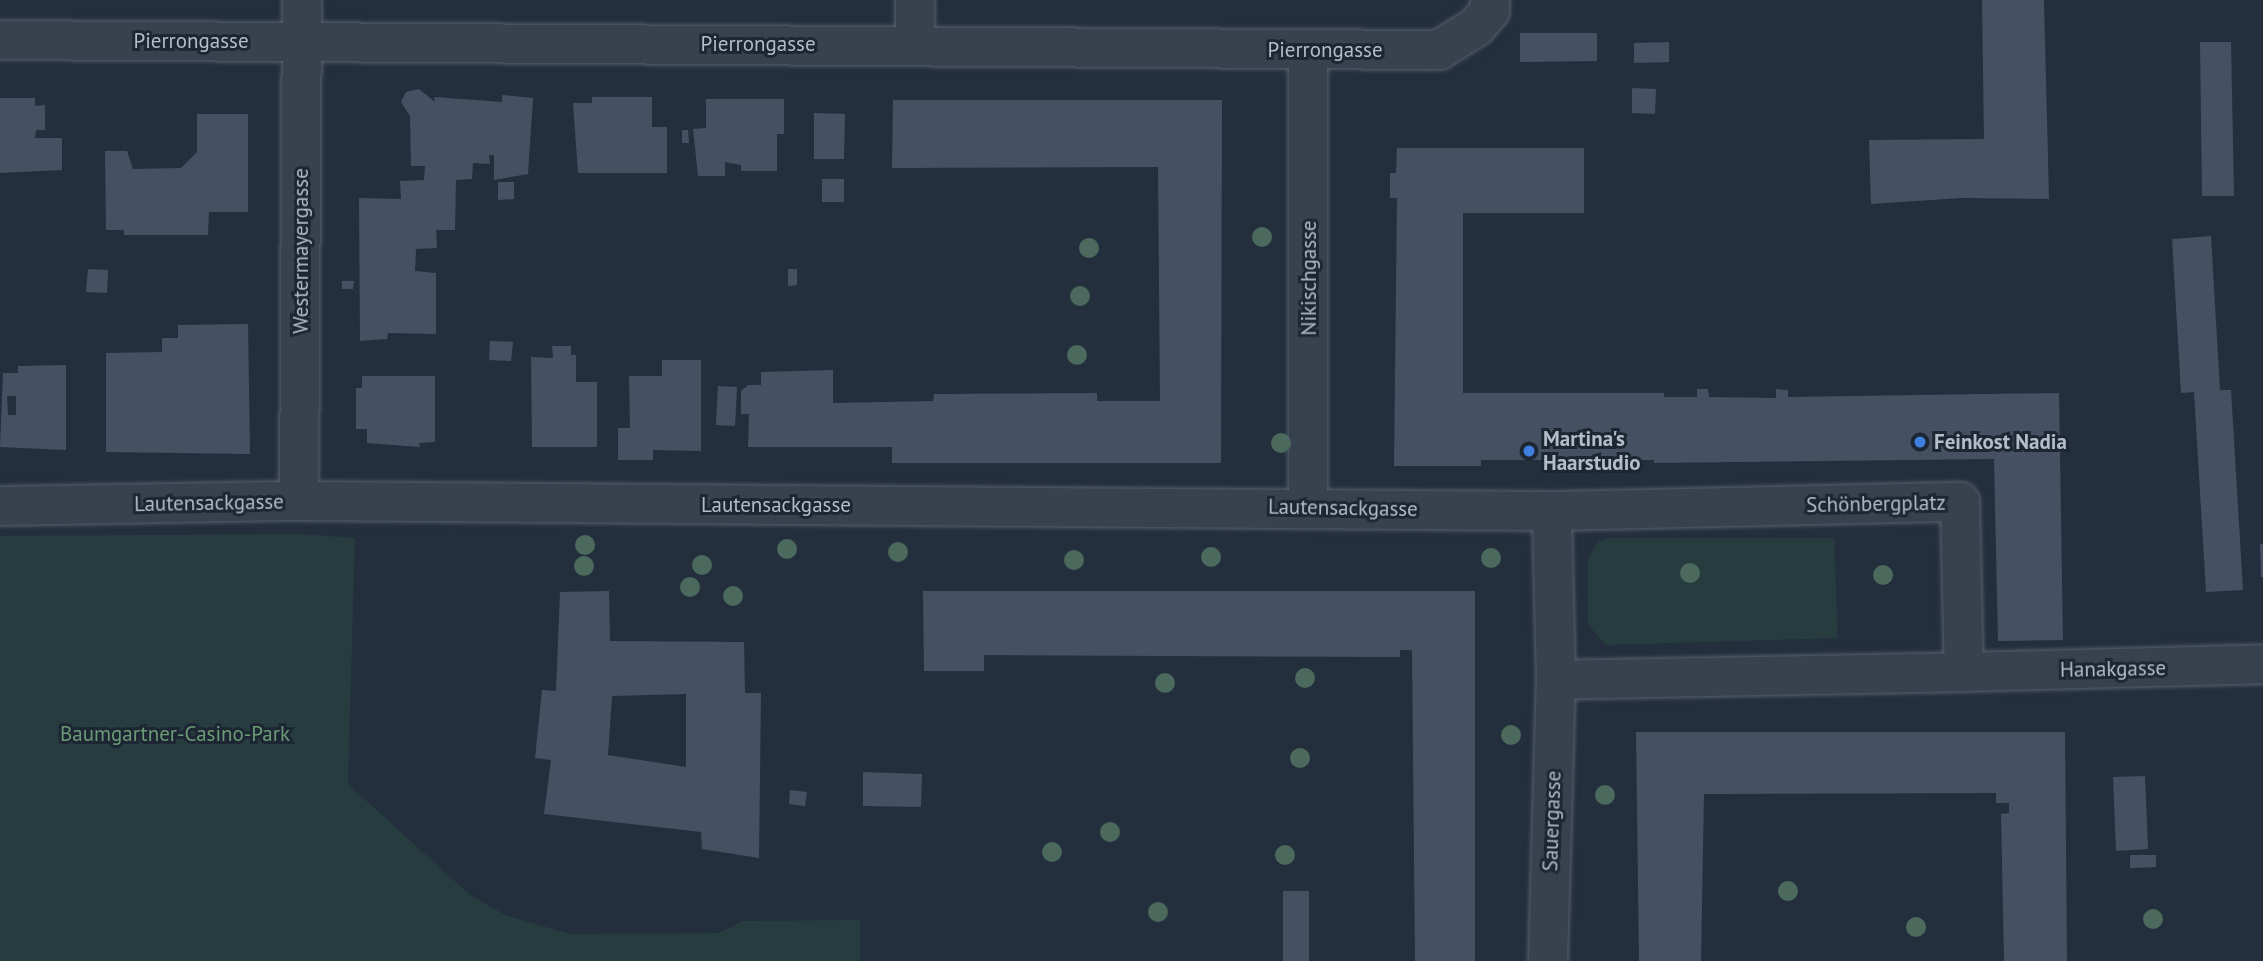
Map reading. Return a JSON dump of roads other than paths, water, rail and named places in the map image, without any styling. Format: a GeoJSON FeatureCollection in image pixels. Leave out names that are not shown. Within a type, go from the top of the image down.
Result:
{"type":"FeatureCollection","features":[{"type":"Feature","properties":{"kind":"street","name":"Westermayergasse"},"geometry":{"type":"LineString","coordinates":[[299,501],[302,0]]}},
{"type":"Feature","properties":{"kind":"street"},"geometry":{"type":"LineString","coordinates":[[915,0],[915,45]]}},
{"type":"Feature","properties":{"kind":"street","name":"Pierrongasse"},"geometry":{"type":"LineString","coordinates":[[0,40],[1439,50],[1476,27],[1490,11],[1490,0]]}},
{"type":"Feature","properties":{"kind":"street","name":"Nikischgasse"},"geometry":{"type":"LineString","coordinates":[[1308,50],[1308,507]]}},
{"type":"Feature","properties":{"kind":"street","name":"Lautensackgasse"},"geometry":{"type":"LineString","coordinates":[[0,506],[299,501],[1552,511]]}},
{"type":"Feature","properties":{"kind":"street","name":"Schönbergplatz"},"geometry":{"type":"LineString","coordinates":[[1552,511],[1960,502],[1964,672]]}},
{"type":"Feature","properties":{"kind":"street"},"geometry":{"type":"LineString","coordinates":[[1552,511],[1556,680],[1964,672]]}},
{"type":"Feature","properties":{"kind":"street","name":"Hanakgasse"},"geometry":{"type":"LineString","coordinates":[[1964,672],[2263,664]]}},
{"type":"Feature","properties":{"kind":"street","name":"Sauergasse"},"geometry":{"type":"LineString","coordinates":[[1548,961],[1556,680]]}},
{"type":"Feature","properties":{"kind":"place","name":"Feinkost Nadia"},"geometry":{"type":"Point","coordinates":[1920,442]}},
{"type":"Feature","properties":{"kind":"place","name":"Martina's Haarstudio"},"geometry":{"type":"Point","coordinates":[1529,451]}},
{"type":"Feature","properties":{"kind":"park label","name":"Baumgartner-Casino-Park"},"geometry":{"type":"Point","coordinates":[175,734]}}]}
